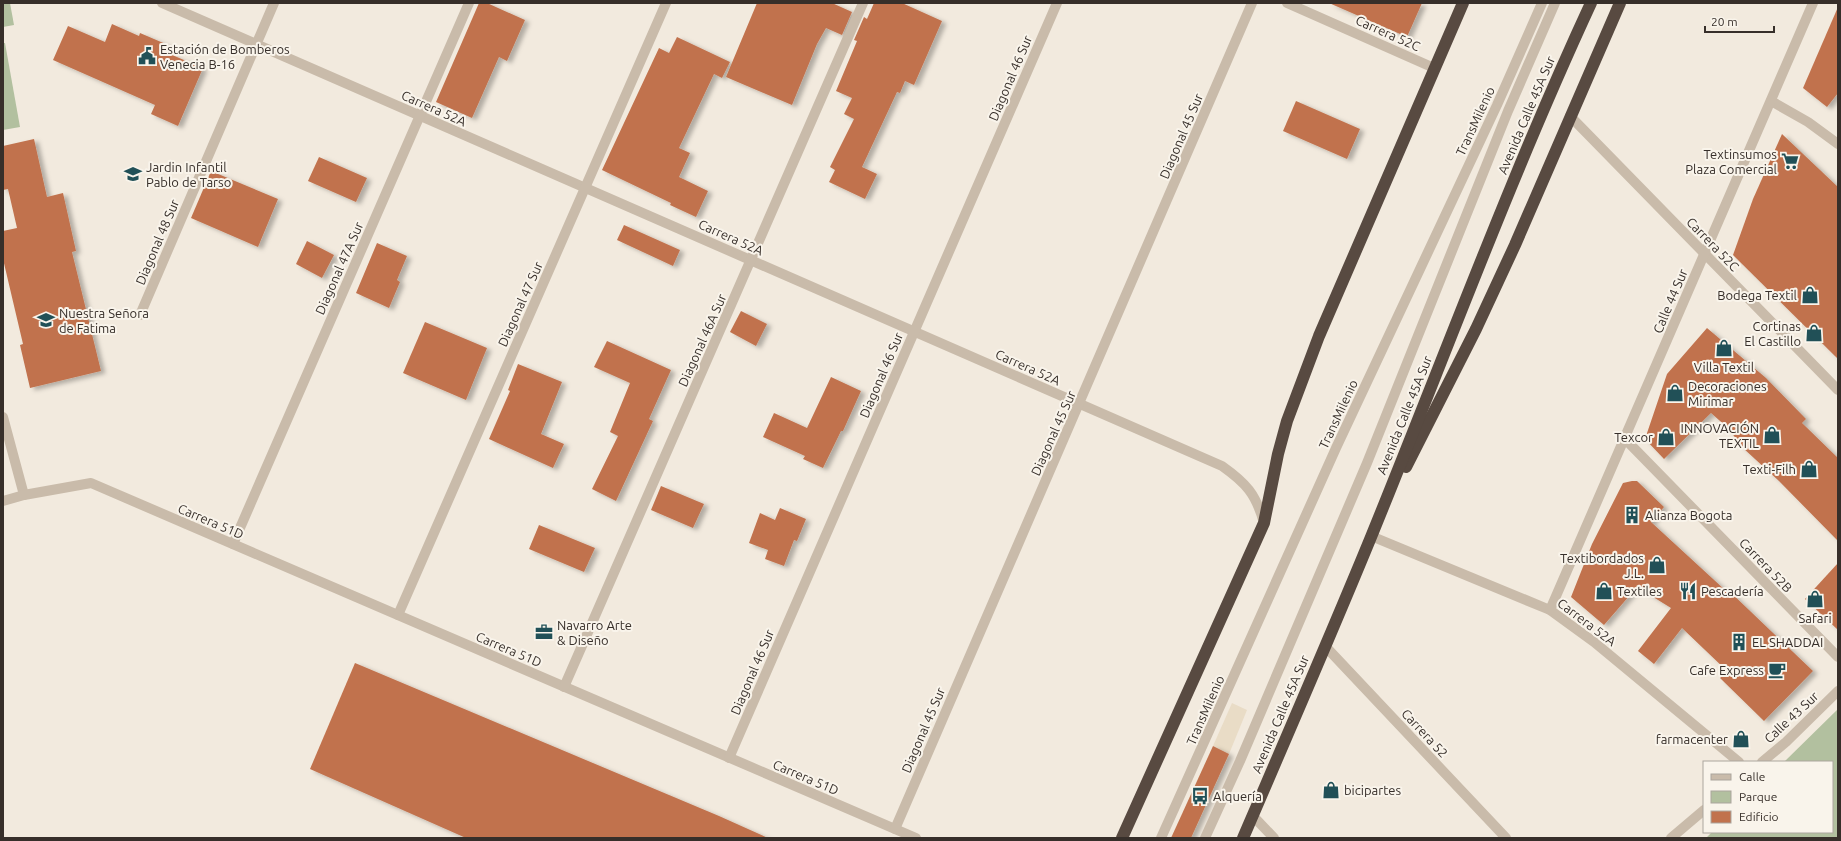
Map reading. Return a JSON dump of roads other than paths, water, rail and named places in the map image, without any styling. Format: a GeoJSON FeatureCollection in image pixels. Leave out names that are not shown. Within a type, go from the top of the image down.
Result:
{"type":"FeatureCollection","features":[{"type":"Feature","properties":{"kind":"highway"},"geometry":{"type":"LineString","coordinates":[[1122,838],[1264,523],[1278,454],[1287,421],[1304,375],[1319,336],[1463,3]]}},
{"type":"Feature","properties":{"kind":"highway","name":"Avenida Calle 45A Sur"},"geometry":{"type":"LineString","coordinates":[[1243,838],[1371,536],[1502,208],[1555,81],[1591,3]]}},
{"type":"Feature","properties":{"kind":"highway"},"geometry":{"type":"LineString","coordinates":[[1371,536],[1476,329],[1620,3]]}},
{"type":"Feature","properties":{"kind":"street","name":"Carrera 52A"},"geometry":{"type":"LineString","coordinates":[[162,3],[1222,466],[1246,484],[1259,506],[1264,523]]}},
{"type":"Feature","properties":{"kind":"street","name":"Diagonal 48 Sur"},"geometry":{"type":"LineString","coordinates":[[140,315],[274,3]]}},
{"type":"Feature","properties":{"kind":"street","name":"Diagonal 47A Sur"},"geometry":{"type":"LineString","coordinates":[[233,544],[469,3]]}},
{"type":"Feature","properties":{"kind":"street","name":"Diagonal 47 Sur"},"geometry":{"type":"LineString","coordinates":[[398,615],[666,3]]}},
{"type":"Feature","properties":{"kind":"street","name":"Diagonal 46A Sur"},"geometry":{"type":"LineString","coordinates":[[564,687],[863,3]]}},
{"type":"Feature","properties":{"kind":"street","name":"Diagonal 46 Sur"},"geometry":{"type":"LineString","coordinates":[[729,758],[1057,3]]}},
{"type":"Feature","properties":{"kind":"street","name":"Diagonal 45 Sur"},"geometry":{"type":"LineString","coordinates":[[895,829],[1080,404],[1252,3]]}},
{"type":"Feature","properties":{"kind":"street","name":"Carrera 52C"},"geometry":{"type":"LineString","coordinates":[[1287,3],[1434,68]]}},
{"type":"Feature","properties":{"kind":"street","name":"TransMilenio"},"geometry":{"type":"LineString","coordinates":[[1161,838],[1336,448],[1497,105],[1542,3]]}},
{"type":"Feature","properties":{"kind":"street","name":"TransMilenio"},"geometry":{"type":"LineString","coordinates":[[1205,838],[1240,761],[1367,463],[1508,111],[1556,3]]}},
{"type":"Feature","properties":{"kind":"street","name":"Calle 44 Sur"},"geometry":{"type":"LineString","coordinates":[[1550,610],[1813,3]]}},
{"type":"Feature","properties":{"kind":"street"},"geometry":{"type":"LineString","coordinates":[[1770,101],[1808,122],[1838,144]]}},
{"type":"Feature","properties":{"kind":"street","name":"Carrera 52C"},"geometry":{"type":"LineString","coordinates":[[1570,116],[1838,390]]}},
{"type":"Feature","properties":{"kind":"street"},"geometry":{"type":"LineString","coordinates":[[3,417],[24,495],[3,501]]}},
{"type":"Feature","properties":{"kind":"street","name":"Carrera 52B"},"geometry":{"type":"LineString","coordinates":[[1625,439],[1838,657]]}},
{"type":"Feature","properties":{"kind":"street","name":"Carrera 51D"},"geometry":{"type":"LineString","coordinates":[[24,495],[91,483],[916,838]]}},
{"type":"Feature","properties":{"kind":"street","name":"Carrera 52A"},"geometry":{"type":"LineString","coordinates":[[1371,536],[1550,610],[1594,642],[1738,761]]}},
{"type":"Feature","properties":{"kind":"street","name":"Carrera 52"},"geometry":{"type":"LineString","coordinates":[[1325,646],[1506,838]]}},
{"type":"Feature","properties":{"kind":"street","name":"Calle 43 Sur"},"geometry":{"type":"LineString","coordinates":[[1763,761],[1786,742],[1838,692]]}},
{"type":"Feature","properties":{"kind":"street"},"geometry":{"type":"LineString","coordinates":[[1671,838],[1703,811]]}},
{"type":"Feature","properties":{"kind":"street"},"geometry":{"type":"LineString","coordinates":[[1252,816],[1274,838]]}},
{"type":"Feature","properties":{"kind":"place","name":"Estación de Bomberos Venecia B-16"},"geometry":{"type":"Point","coordinates":[147,56]}},
{"type":"Feature","properties":{"kind":"place","name":"Textinsumos Plaza Comercial"},"geometry":{"type":"Point","coordinates":[1790,161]}},
{"type":"Feature","properties":{"kind":"place","name":"Jardin Infantil Pablo de Tarso"},"geometry":{"type":"Point","coordinates":[133,174]}},
{"type":"Feature","properties":{"kind":"place","name":"Bodega Textil"},"geometry":{"type":"Point","coordinates":[1810,295]}},
{"type":"Feature","properties":{"kind":"place","name":"Nuestra Señora de Fatima"},"geometry":{"type":"Point","coordinates":[46,320]}},
{"type":"Feature","properties":{"kind":"place","name":"Cortinas El Castillo"},"geometry":{"type":"Point","coordinates":[1814,333]}},
{"type":"Feature","properties":{"kind":"place","name":"Villa Textil"},"geometry":{"type":"Point","coordinates":[1724,348]}},
{"type":"Feature","properties":{"kind":"place","name":"Decoraciones Mirimar"},"geometry":{"type":"Point","coordinates":[1675,393]}},
{"type":"Feature","properties":{"kind":"place","name":"INNOVACIÓN TEXTIL"},"geometry":{"type":"Point","coordinates":[1772,435]}},
{"type":"Feature","properties":{"kind":"place","name":"Texcor"},"geometry":{"type":"Point","coordinates":[1666,437]}},
{"type":"Feature","properties":{"kind":"place","name":"Texti-Filh"},"geometry":{"type":"Point","coordinates":[1809,469]}},
{"type":"Feature","properties":{"kind":"place","name":"Alianza Bogota"},"geometry":{"type":"Point","coordinates":[1632,515]}},
{"type":"Feature","properties":{"kind":"place","name":"Textibordados J.L."},"geometry":{"type":"Point","coordinates":[1657,565]}},
{"type":"Feature","properties":{"kind":"place","name":"Textiles"},"geometry":{"type":"Point","coordinates":[1604,591]}},
{"type":"Feature","properties":{"kind":"place","name":"Pescadería"},"geometry":{"type":"Point","coordinates":[1688,591]}},
{"type":"Feature","properties":{"kind":"place","name":"Safari"},"geometry":{"type":"Point","coordinates":[1815,599]}},
{"type":"Feature","properties":{"kind":"place","name":"Navarro Arte & Diseño"},"geometry":{"type":"Point","coordinates":[544,632]}},
{"type":"Feature","properties":{"kind":"place","name":"EL SHADDAI"},"geometry":{"type":"Point","coordinates":[1739,642]}},
{"type":"Feature","properties":{"kind":"place","name":"Cafe Express"},"geometry":{"type":"Point","coordinates":[1777,670]}},
{"type":"Feature","properties":{"kind":"place","name":"farmacenter"},"geometry":{"type":"Point","coordinates":[1741,739]}},
{"type":"Feature","properties":{"kind":"place","name":"bicipartes"},"geometry":{"type":"Point","coordinates":[1331,790]}},
{"type":"Feature","properties":{"kind":"place","name":"Alquería"},"geometry":{"type":"Point","coordinates":[1200,796]}}]}
